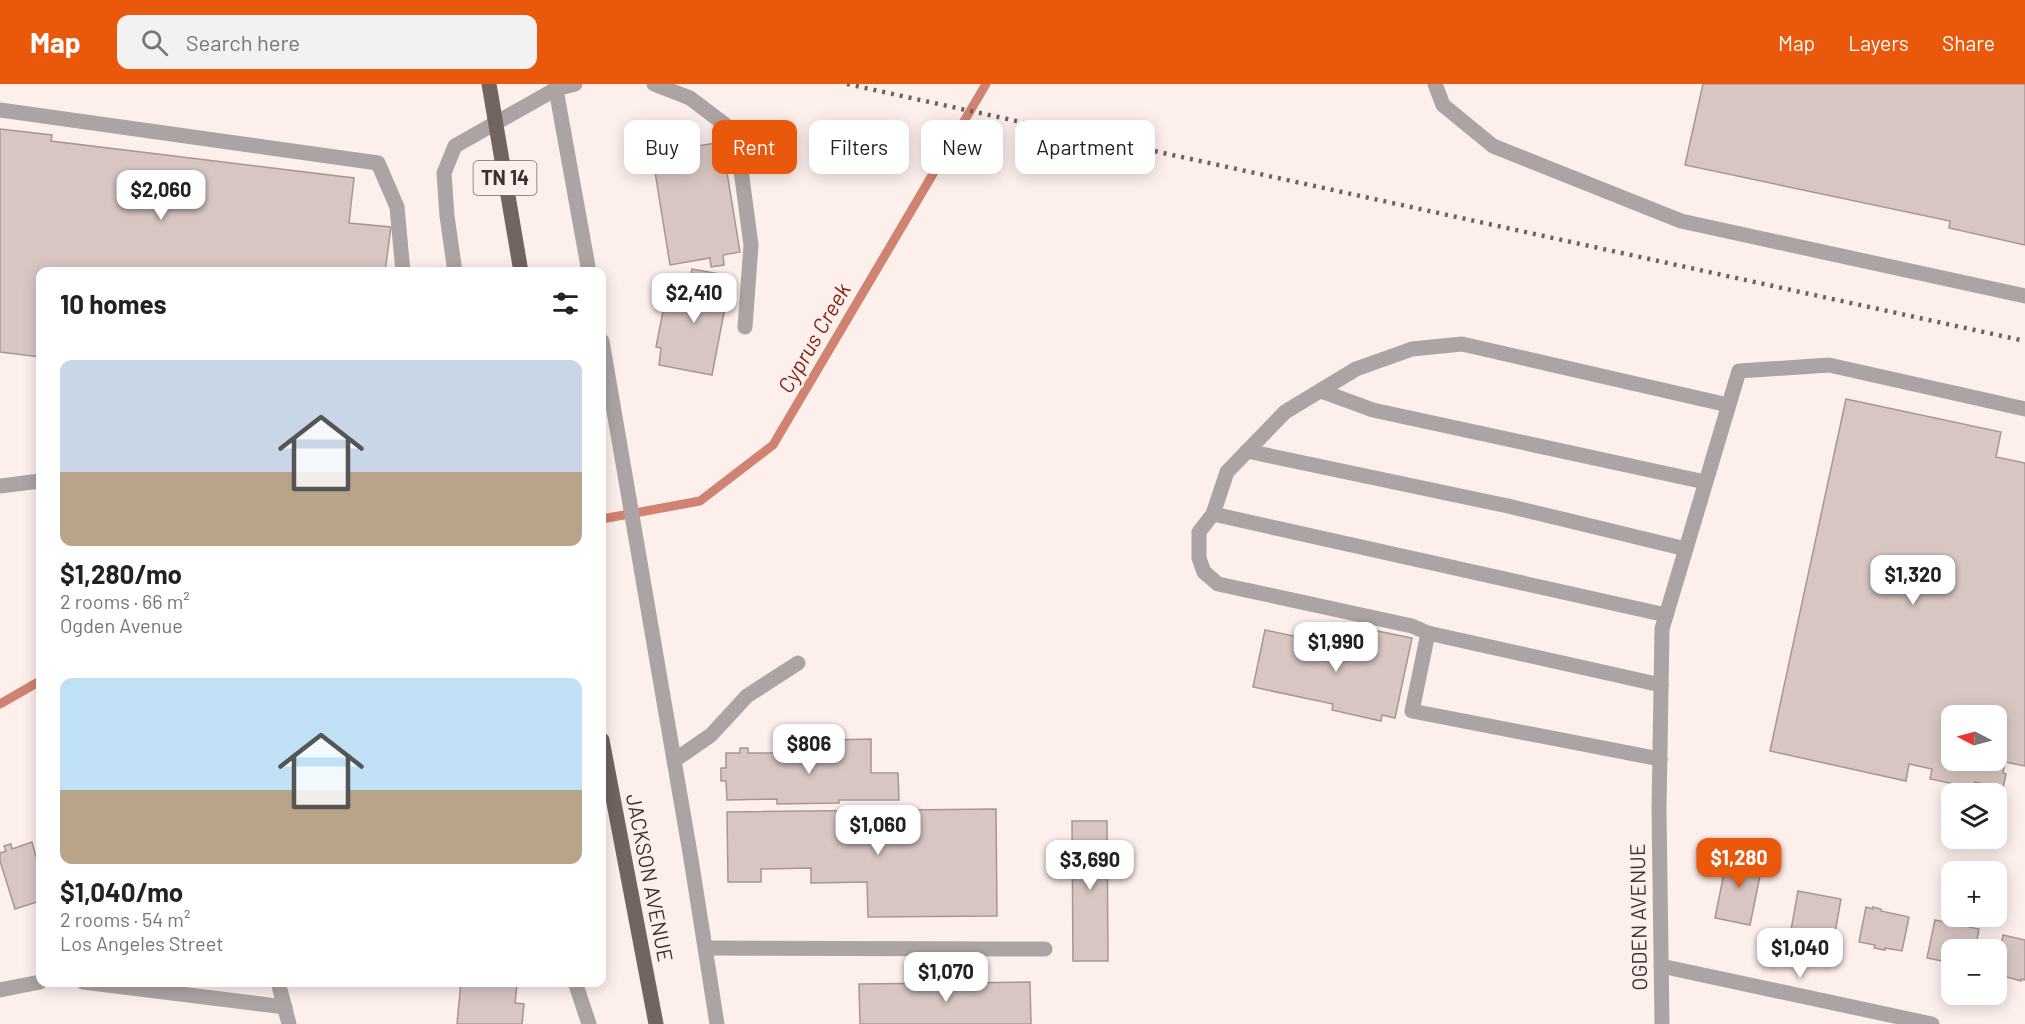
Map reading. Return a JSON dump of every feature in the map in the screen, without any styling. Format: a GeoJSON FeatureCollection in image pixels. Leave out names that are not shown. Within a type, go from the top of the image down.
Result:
{"type":"FeatureCollection","features":[{"type":"Feature","properties":{"kind":"main road","name":"TN 14"},"geometry":{"type":"LineString","coordinates":[[489,84],[520,267]]}},
{"type":"Feature","properties":{"kind":"main road","name":"JACKSON AVENUE"},"geometry":{"type":"LineString","coordinates":[[606,761],[656,1024]]}},
{"type":"Feature","properties":{"kind":"street"},"geometry":{"type":"LineString","coordinates":[[454,267],[444,173],[455,146],[556,86],[575,84]]}},
{"type":"Feature","properties":{"kind":"street"},"geometry":{"type":"LineString","coordinates":[[654,84],[690,98],[736,133],[751,245],[745,327]]}},
{"type":"Feature","properties":{"kind":"street"},"geometry":{"type":"LineString","coordinates":[[1435,84],[1443,105],[1493,146],[1681,221],[2025,296]]}},
{"type":"Feature","properties":{"kind":"street"},"geometry":{"type":"LineString","coordinates":[[556,86],[588,267]]}},
{"type":"Feature","properties":{"kind":"street"},"geometry":{"type":"LineString","coordinates":[[0,110],[378,163],[397,207],[403,267]]}},
{"type":"Feature","properties":{"kind":"street"},"geometry":{"type":"LineString","coordinates":[[1661,685],[1428,633],[1412,626],[1218,584],[1204,572],[1199,558],[1199,532],[1213,514],[1227,472],[1285,412],[1356,369],[1412,349],[1462,344],[1728,405]]}},
{"type":"Feature","properties":{"kind":"street"},"geometry":{"type":"LineString","coordinates":[[606,364],[675,760],[717,1024]]}},
{"type":"Feature","properties":{"kind":"street","name":"OGDEN AVENUE"},"geometry":{"type":"LineString","coordinates":[[1662,1024],[1659,810],[1662,629],[1739,371],[1829,365],[2025,409]]}},
{"type":"Feature","properties":{"kind":"street"},"geometry":{"type":"LineString","coordinates":[[1321,391],[1373,410],[1706,482]]}},
{"type":"Feature","properties":{"kind":"street"},"geometry":{"type":"LineString","coordinates":[[1247,451],[1508,506],[1686,549]]}},
{"type":"Feature","properties":{"kind":"street"},"geometry":{"type":"LineString","coordinates":[[0,486],[36,482]]}},
{"type":"Feature","properties":{"kind":"street"},"geometry":{"type":"LineString","coordinates":[[1213,514],[1666,615]]}},
{"type":"Feature","properties":{"kind":"street"},"geometry":{"type":"LineString","coordinates":[[1428,633],[1413,711],[1660,759]]}},
{"type":"Feature","properties":{"kind":"street"},"geometry":{"type":"LineString","coordinates":[[675,760],[711,735],[747,696],[798,663]]}},
{"type":"Feature","properties":{"kind":"street"},"geometry":{"type":"LineString","coordinates":[[705,948],[1045,949]]}},
{"type":"Feature","properties":{"kind":"street"},"geometry":{"type":"LineString","coordinates":[[1661,966],[1932,1024]]}},
{"type":"Feature","properties":{"kind":"street"},"geometry":{"type":"LineString","coordinates":[[0,990],[36,983]]}},
{"type":"Feature","properties":{"kind":"street"},"geometry":{"type":"LineString","coordinates":[[124,987],[285,1007]]}},
{"type":"Feature","properties":{"kind":"street"},"geometry":{"type":"LineString","coordinates":[[279,987],[289,1024]]}},
{"type":"Feature","properties":{"kind":"street"},"geometry":{"type":"LineString","coordinates":[[577,987],[589,1024]]}},
{"type":"Feature","properties":{"kind":"building"},"geometry":{"type":"Polygon","coordinates":[[[1703,84],[2025,84],[2025,245],[1949,228],[1950,221],[1685,165],[1703,84]]]}},
{"type":"Feature","properties":{"kind":"building"},"geometry":{"type":"Polygon","coordinates":[[[0,129],[52,135],[51,141],[354,178],[349,223],[391,227],[386,267],[36,267],[36,356],[0,352],[0,129]]]}},
{"type":"Feature","properties":{"kind":"building"},"geometry":{"type":"Polygon","coordinates":[[[712,144],[712,174],[727,174],[740,252],[723,255],[724,265],[711,267],[710,258],[670,265],[655,174],[700,174],[700,145],[712,144]]]}},
{"type":"Feature","properties":{"kind":"building"},"geometry":{"type":"Polygon","coordinates":[[[692,269],[731,276],[712,375],[659,365],[661,348],[656,347],[665,301],[681,304],[684,288],[688,289],[692,269]]]}},
{"type":"Feature","properties":{"kind":"building"},"geometry":{"type":"Polygon","coordinates":[[[1846,399],[2001,432],[1996,457],[2025,463],[2025,766],[2007,762],[2007,705],[1941,705],[1941,771],[2003,771],[2006,774],[2004,783],[1949,783],[1930,779],[1932,769],[1909,764],[1906,781],[1770,751],[1846,399]]]}},
{"type":"Feature","properties":{"kind":"building"},"geometry":{"type":"Polygon","coordinates":[[[1265,630],[1372,653],[1377,631],[1412,638],[1395,718],[1382,715],[1381,721],[1332,710],[1333,704],[1253,687],[1265,630]]]}},
{"type":"Feature","properties":{"kind":"building"},"geometry":{"type":"Polygon","coordinates":[[[871,739],[871,773],[898,773],[899,800],[839,800],[839,803],[777,804],[777,799],[727,800],[726,781],[721,781],[721,768],[726,768],[726,753],[740,753],[740,748],[748,748],[748,753],[778,753],[778,748],[834,747],[834,740],[871,739]]]}},
{"type":"Feature","properties":{"kind":"building"},"geometry":{"type":"Polygon","coordinates":[[[996,809],[997,916],[868,917],[867,882],[811,883],[811,868],[761,869],[761,882],[728,882],[727,812],[996,809]]]}},
{"type":"Feature","properties":{"kind":"building"},"geometry":{"type":"Polygon","coordinates":[[[1072,821],[1107,821],[1108,961],[1073,961],[1072,821]]]}},
{"type":"Feature","properties":{"kind":"building"},"geometry":{"type":"Polygon","coordinates":[[[32,842],[36,856],[36,902],[15,909],[0,861],[0,853],[6,851],[4,846],[11,844],[12,849],[32,842]]]}},
{"type":"Feature","properties":{"kind":"building"},"geometry":{"type":"Polygon","coordinates":[[[1728,853],[1763,861],[1750,925],[1715,918],[1728,853]]]}},
{"type":"Feature","properties":{"kind":"building"},"geometry":{"type":"Polygon","coordinates":[[[1798,891],[1841,899],[1834,938],[1791,930],[1798,891]]]}},
{"type":"Feature","properties":{"kind":"building"},"geometry":{"type":"Polygon","coordinates":[[[1866,907],[1909,917],[1902,951],[1874,948],[1875,945],[1859,942],[1866,907]]]}},
{"type":"Feature","properties":{"kind":"building"},"geometry":{"type":"Polygon","coordinates":[[[1935,920],[1941,921],[1941,927],[1979,929],[1977,939],[1941,939],[1941,961],[1927,958],[1935,920]]]}},
{"type":"Feature","properties":{"kind":"building"},"geometry":{"type":"Polygon","coordinates":[[[2003,935],[2025,940],[2025,980],[2007,977],[2007,939],[2002,939],[2003,935]]]}},
{"type":"Feature","properties":{"kind":"building"},"geometry":{"type":"Polygon","coordinates":[[[1030,982],[1031,1024],[860,1024],[859,984],[1030,982]]]}},
{"type":"Feature","properties":{"kind":"building"},"geometry":{"type":"Polygon","coordinates":[[[461,987],[517,987],[515,1003],[524,1004],[522,1024],[457,1024],[461,987]]]}},
{"type":"Feature","properties":{"kind":"waterway","name":"Cyprus Creek"},"geometry":{"type":"LineString","coordinates":[[606,518],[700,501],[773,445],[986,84]]}},
{"type":"Feature","properties":{"kind":"waterway","name":"Cyprus Creek"},"geometry":{"type":"LineString","coordinates":[[0,704],[36,683]]}},
{"type":"Feature","properties":{"kind":"railway"},"geometry":{"type":"LineString","coordinates":[[847,84],[2025,341]]}}]}
